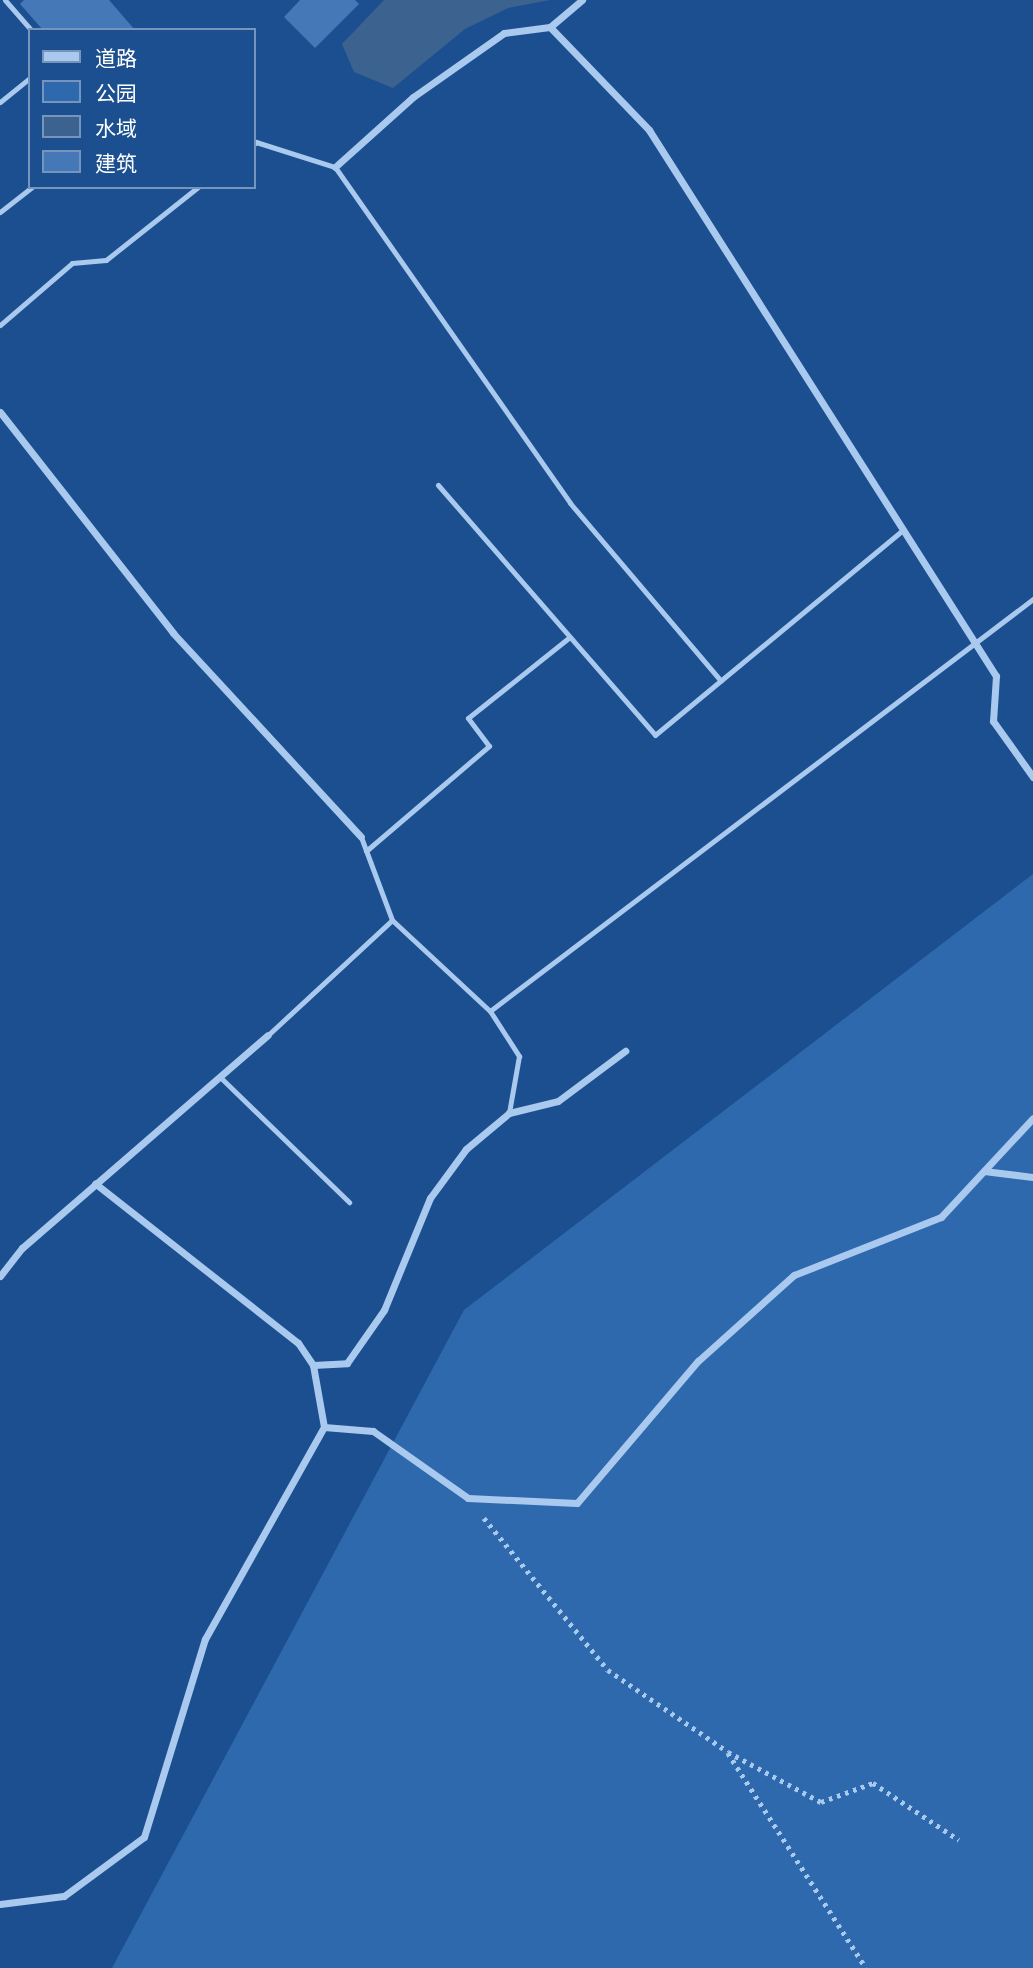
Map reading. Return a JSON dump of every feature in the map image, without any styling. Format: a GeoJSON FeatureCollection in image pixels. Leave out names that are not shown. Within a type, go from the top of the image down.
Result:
{"type":"FeatureCollection","features":[{"type":"Feature","properties":{"kind":"street"},"geometry":{"type":"LineString","coordinates":[[335,167],[413,97],[504,33],[550,27],[582,0]]}},
{"type":"Feature","properties":{"kind":"street"},"geometry":{"type":"LineString","coordinates":[[550,27],[649,130],[996,676],[993,721],[1033,777]]}},
{"type":"Feature","properties":{"kind":"street"},"geometry":{"type":"LineString","coordinates":[[0,412],[173,633],[361,837]]}},
{"type":"Feature","properties":{"kind":"street"},"geometry":{"type":"LineString","coordinates":[[0,427],[7,421]]}},
{"type":"Feature","properties":{"kind":"street"},"geometry":{"type":"LineString","coordinates":[[0,1276],[22,1248],[268,1035]]}},
{"type":"Feature","properties":{"kind":"street"},"geometry":{"type":"LineString","coordinates":[[313,1366],[347,1363],[384,1310],[430,1198],[467,1149],[509,1114],[558,1101],[625,1051]]}},
{"type":"Feature","properties":{"kind":"street"},"geometry":{"type":"LineString","coordinates":[[324,1427],[373,1431],[468,1499],[578,1503],[698,1361],[794,1275],[941,1217],[1033,1118]]}},
{"type":"Feature","properties":{"kind":"street"},"geometry":{"type":"LineString","coordinates":[[984,1171],[1033,1177]]}},
{"type":"Feature","properties":{"kind":"street"},"geometry":{"type":"LineString","coordinates":[[0,1905],[64,1896],[144,1837],[205,1639],[324,1427],[313,1366],[298,1343],[95,1183]]}},
{"type":"Feature","properties":{"kind":"lane"},"geometry":{"type":"LineString","coordinates":[[0,5],[5,0],[30,28]]}},
{"type":"Feature","properties":{"kind":"lane"},"geometry":{"type":"LineString","coordinates":[[0,102],[28,80]]}},
{"type":"Feature","properties":{"kind":"lane"},"geometry":{"type":"LineString","coordinates":[[256,142],[335,167],[570,503],[721,681]]}},
{"type":"Feature","properties":{"kind":"lane"},"geometry":{"type":"LineString","coordinates":[[0,212],[29,189]]}},
{"type":"Feature","properties":{"kind":"lane"},"geometry":{"type":"LineString","coordinates":[[0,325],[72,263],[106,260],[195,189]]}},
{"type":"Feature","properties":{"kind":"lane"},"geometry":{"type":"LineString","coordinates":[[439,485],[655,735],[904,530]]}},
{"type":"Feature","properties":{"kind":"lane"},"geometry":{"type":"LineString","coordinates":[[490,1011],[1033,599]]}},
{"type":"Feature","properties":{"kind":"lane"},"geometry":{"type":"LineString","coordinates":[[366,851],[489,746],[468,718],[570,637]]}},
{"type":"Feature","properties":{"kind":"lane"},"geometry":{"type":"LineString","coordinates":[[361,837],[392,920],[490,1011],[519,1056],[509,1114]]}},
{"type":"Feature","properties":{"kind":"lane"},"geometry":{"type":"LineString","coordinates":[[268,1035],[392,920]]}},
{"type":"Feature","properties":{"kind":"lane"},"geometry":{"type":"LineString","coordinates":[[220,1077],[349,1202]]}},
{"type":"Feature","properties":{"kind":"path"},"geometry":{"type":"LineString","coordinates":[[468,1499],[608,1670],[728,1752],[821,1802],[873,1783],[959,1840]]}},
{"type":"Feature","properties":{"kind":"path"},"geometry":{"type":"LineString","coordinates":[[728,1752],[866,1968]]}},
{"type":"Feature","properties":{"kind":"green space"},"geometry":{"type":"Polygon","coordinates":[[[1033,874],[1033,1968],[112,1968],[464,1310],[1033,874]]]}},
{"type":"Feature","properties":{"kind":"water"},"geometry":{"type":"Polygon","coordinates":[[[384,0],[550,0],[508,8],[465,29],[393,88],[354,72],[342,44],[384,0]]]}},
{"type":"Feature","properties":{"kind":"building"},"geometry":{"type":"Polygon","coordinates":[[[24,0],[109,0],[133,28],[41,28],[20,4],[24,0]]]}},
{"type":"Feature","properties":{"kind":"building"},"geometry":{"type":"Polygon","coordinates":[[[300,0],[355,0],[359,4],[315,48],[284,17],[300,0]]]}}]}
